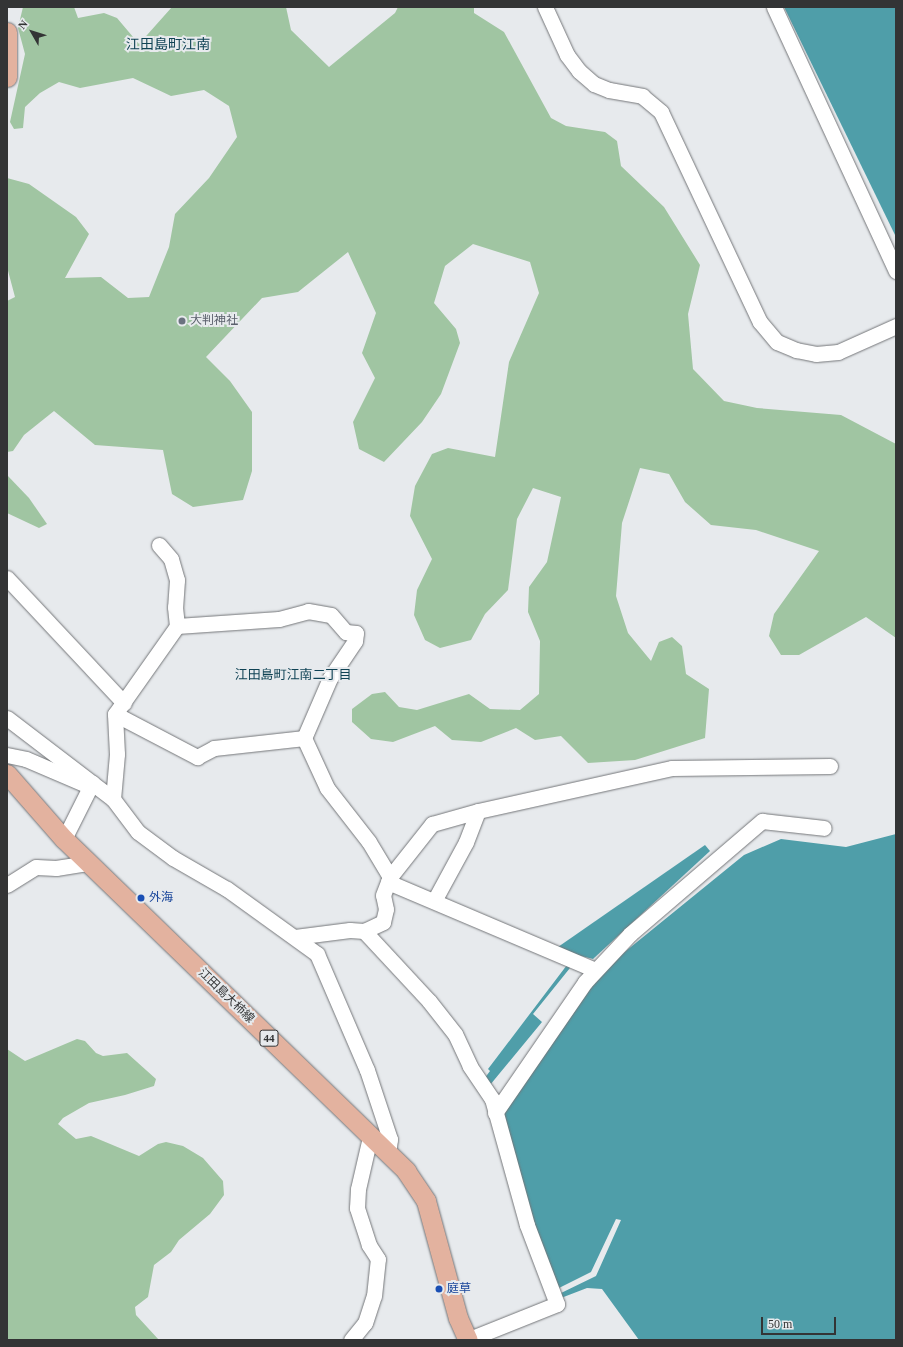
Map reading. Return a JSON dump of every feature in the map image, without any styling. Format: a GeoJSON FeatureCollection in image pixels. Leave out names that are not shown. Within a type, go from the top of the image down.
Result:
{"type":"FeatureCollection","features":[{"type":"Feature","properties":{"kind":"main road"},"geometry":{"type":"LineString","coordinates":[[7,32],[7,77]]}},
{"type":"Feature","properties":{"kind":"main road","name":"江田島大柿線"},"geometry":{"type":"LineString","coordinates":[[7,774],[64,839],[388,1154],[416,1184],[426,1201],[458,1318],[467,1340]]}},
{"type":"Feature","properties":{"kind":"street"},"geometry":{"type":"LineString","coordinates":[[545,7],[568,54],[579,71],[594,84],[609,90],[642,96],[661,112],[760,322],[777,342],[796,350],[816,354],[838,352],[896,326]]}},
{"type":"Feature","properties":{"kind":"street"},"geometry":{"type":"LineString","coordinates":[[774,7],[896,271]]}},
{"type":"Feature","properties":{"kind":"street"},"geometry":{"type":"LineString","coordinates":[[113,799],[120,708],[177,626],[174,607],[177,580],[171,560],[159,545]]}},
{"type":"Feature","properties":{"kind":"street"},"geometry":{"type":"LineString","coordinates":[[7,578],[120,708],[197,757],[214,748],[304,738]]}},
{"type":"Feature","properties":{"kind":"street"},"geometry":{"type":"LineString","coordinates":[[177,626],[279,619],[308,611],[331,615],[346,632],[356,633],[355,641],[330,678],[304,738],[327,788],[369,842],[389,879],[434,901],[595,970]]}},
{"type":"Feature","properties":{"kind":"street"},"geometry":{"type":"LineString","coordinates":[[7,718],[91,785],[113,799],[138,832],[173,858],[227,889],[277,927],[295,937],[317,954],[367,1070],[390,1138],[388,1154]]}},
{"type":"Feature","properties":{"kind":"street"},"geometry":{"type":"LineString","coordinates":[[7,755],[26,759],[91,785]]}},
{"type":"Feature","properties":{"kind":"street"},"geometry":{"type":"LineString","coordinates":[[295,937],[350,930],[364,931],[383,922],[386,909],[383,895],[389,879],[432,824],[478,811],[672,768],[830,766]]}},
{"type":"Feature","properties":{"kind":"street"},"geometry":{"type":"LineString","coordinates":[[64,839],[91,785]]}},
{"type":"Feature","properties":{"kind":"street"},"geometry":{"type":"LineString","coordinates":[[434,901],[466,842],[478,811]]}},
{"type":"Feature","properties":{"kind":"street"},"geometry":{"type":"LineString","coordinates":[[495,1114],[595,970],[630,934],[762,822],[824,828]]}},
{"type":"Feature","properties":{"kind":"street"},"geometry":{"type":"LineString","coordinates":[[7,885],[36,867],[56,868],[89,863]]}},
{"type":"Feature","properties":{"kind":"street"},"geometry":{"type":"LineString","coordinates":[[364,931],[429,1001],[455,1034],[470,1066],[492,1099],[527,1225],[557,1304],[467,1340]]}},
{"type":"Feature","properties":{"kind":"street"},"geometry":{"type":"LineString","coordinates":[[351,1340],[365,1323],[374,1296],[378,1259],[369,1245],[357,1208],[358,1189],[370,1137]]}},
{"type":"Feature","properties":{"kind":"green space"},"geometry":{"type":"Polygon","coordinates":[[[23,7],[74,7],[78,18],[104,13],[117,18],[139,44],[172,7],[286,7],[291,30],[329,67],[395,13],[398,7],[474,7],[474,13],[504,32],[551,118],[566,126],[605,132],[617,141],[621,166],[664,207],[700,265],[688,314],[693,369],[724,401],[757,408],[841,415],[896,444],[896,638],[866,617],[799,655],[781,655],[769,636],[774,614],[819,551],[756,530],[711,525],[685,502],[669,474],[640,468],[622,523],[616,596],[628,633],[651,661],[659,642],[672,637],[682,646],[686,674],[709,689],[705,738],[635,760],[588,763],[561,736],[535,740],[516,728],[481,742],[452,740],[435,726],[393,742],[371,739],[352,722],[352,709],[372,694],[385,692],[399,707],[417,710],[469,694],[490,709],[520,710],[539,694],[540,641],[528,612],[529,587],[547,562],[561,497],[533,488],[517,519],[508,590],[485,614],[471,640],[440,648],[425,640],[414,615],[417,590],[432,559],[410,516],[415,486],[432,454],[448,448],[495,457],[509,362],[539,293],[530,262],[473,244],[445,266],[434,303],[456,329],[460,343],[441,394],[422,422],[384,462],[359,449],[353,422],[375,378],[362,353],[376,313],[348,252],[298,292],[262,298],[206,357],[230,381],[252,412],[252,471],[243,500],[193,507],[172,494],[163,450],[95,445],[54,411],[24,435],[13,451],[7,452],[7,301],[15,297],[7,267],[7,178],[29,184],[76,217],[89,234],[65,278],[101,277],[128,298],[149,297],[169,247],[175,214],[209,178],[237,137],[229,106],[204,90],[171,96],[133,78],[80,88],[59,82],[40,93],[25,107],[23,128],[14,129],[10,122],[25,54],[18,28],[23,7]]]}},
{"type":"Feature","properties":{"kind":"green space"},"geometry":{"type":"Polygon","coordinates":[[[7,475],[29,498],[47,524],[39,528],[7,513],[7,475]]]}},
{"type":"Feature","properties":{"kind":"green space"},"geometry":{"type":"Polygon","coordinates":[[[77,1039],[85,1041],[96,1053],[103,1056],[127,1053],[156,1079],[154,1086],[125,1095],[89,1103],[63,1118],[58,1124],[76,1139],[91,1136],[139,1156],[158,1144],[166,1142],[183,1146],[203,1158],[223,1181],[224,1195],[210,1214],[179,1240],[171,1252],[154,1265],[148,1297],[135,1307],[136,1315],[159,1340],[7,1340],[7,1049],[25,1061],[77,1039]]]}},
{"type":"Feature","properties":{"kind":"water"},"geometry":{"type":"Polygon","coordinates":[[[784,7],[896,7],[896,237],[784,7]]]}},
{"type":"Feature","properties":{"kind":"water"},"geometry":{"type":"Polygon","coordinates":[[[896,834],[896,1340],[639,1340],[602,1289],[587,1288],[561,1298],[559,1294],[596,1276],[621,1220],[616,1219],[591,1272],[557,1289],[532,1222],[502,1115],[605,968],[744,855],[781,839],[846,847],[896,834]]]}},
{"type":"Feature","properties":{"kind":"water"},"geometry":{"type":"Polygon","coordinates":[[[705,845],[710,851],[593,959],[565,952],[558,947],[705,845]]]}},
{"type":"Feature","properties":{"kind":"water"},"geometry":{"type":"Polygon","coordinates":[[[570,961],[574,963],[533,1014],[542,1022],[490,1085],[484,1079],[490,1071],[488,1069],[570,961]]]}},
{"type":"Feature","properties":{"kind":"place","name":"大判神社"},"geometry":{"type":"Point","coordinates":[182,321]}},
{"type":"Feature","properties":{"kind":"place","name":"外海"},"geometry":{"type":"Point","coordinates":[141,898]}},
{"type":"Feature","properties":{"kind":"place","name":"庭草"},"geometry":{"type":"Point","coordinates":[439,1289]}},
{"type":"Feature","properties":{"kind":"district","name":"江田島町江南"},"geometry":{"type":"Point","coordinates":[168,45]}},
{"type":"Feature","properties":{"kind":"district","name":"江田島町江南二丁目"},"geometry":{"type":"Point","coordinates":[293,675]}}]}
